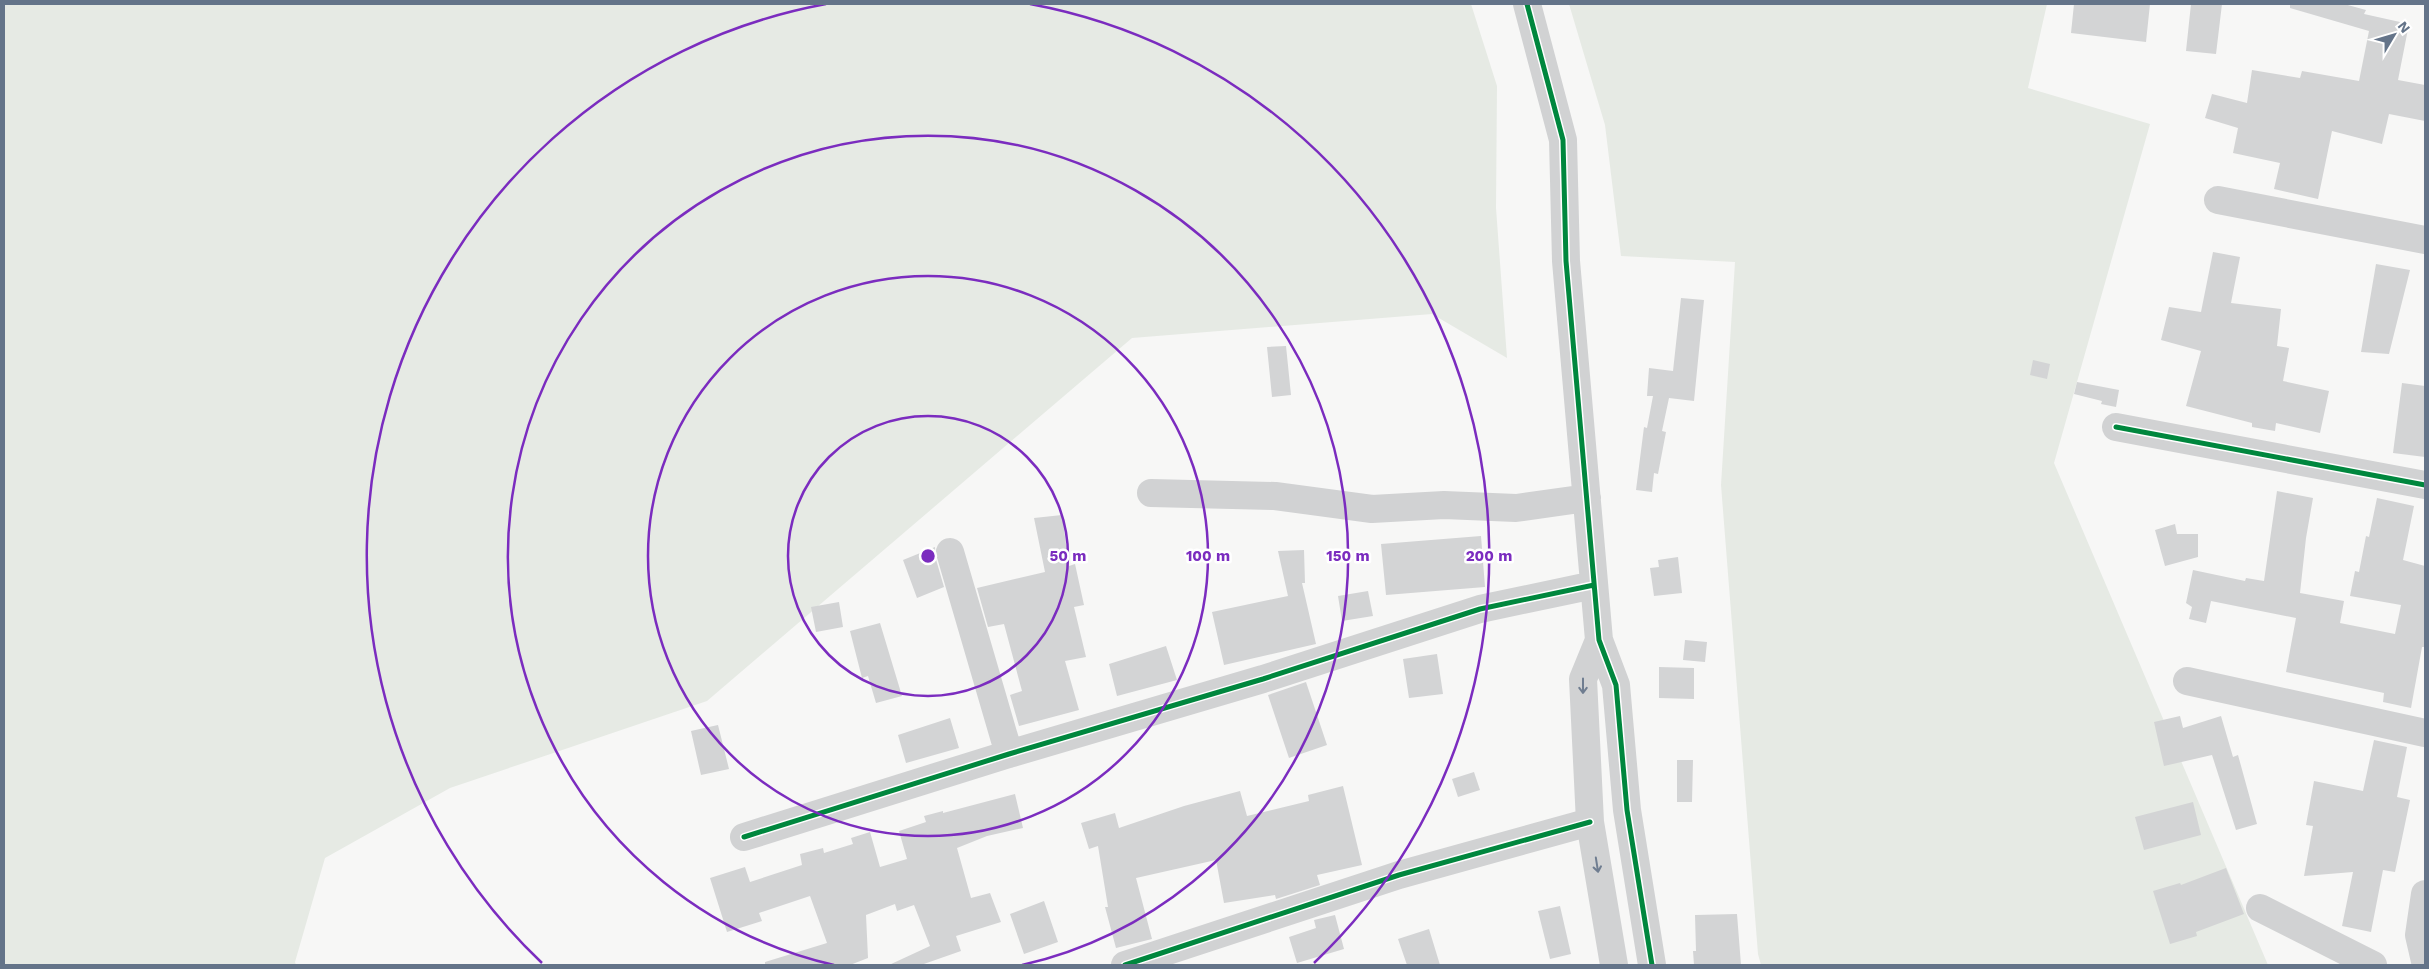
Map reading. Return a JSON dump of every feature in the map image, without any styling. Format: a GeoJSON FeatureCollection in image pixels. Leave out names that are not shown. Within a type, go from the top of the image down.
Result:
{"type":"FeatureCollection","features":[{"type":"Feature","properties":{"kind":"street"},"geometry":{"type":"LineString","coordinates":[[1527,4],[1563,140],[1566,261],[1599,640],[1616,685],[1626,810],[1652,965]]}},
{"type":"Feature","properties":{"kind":"street"},"geometry":{"type":"LineString","coordinates":[[2218,200],[2425,240]]}},
{"type":"Feature","properties":{"kind":"street"},"geometry":{"type":"LineString","coordinates":[[2116,427],[2425,485]]}},
{"type":"Feature","properties":{"kind":"street"},"geometry":{"type":"LineString","coordinates":[[1151,493],[1275,496],[1372,509],[1444,505],[1516,508],[1587,498]]}},
{"type":"Feature","properties":{"kind":"street"},"geometry":{"type":"LineString","coordinates":[[950,552],[1009,754]]}},
{"type":"Feature","properties":{"kind":"street"},"geometry":{"type":"LineString","coordinates":[[744,837],[1009,754],[1262,679],[1480,609],[1594,585]]}},
{"type":"Feature","properties":{"kind":"street"},"geometry":{"type":"LineString","coordinates":[[1599,640],[1582,679],[1590,822],[1614,965]]}},
{"type":"Feature","properties":{"kind":"street"},"geometry":{"type":"LineString","coordinates":[[2187,681],[2425,733]]}},
{"type":"Feature","properties":{"kind":"street"},"geometry":{"type":"LineString","coordinates":[[1125,965],[1399,875],[1590,822]]}},
{"type":"Feature","properties":{"kind":"street"},"geometry":{"type":"LineString","coordinates":[[2425,894],[2418,934],[2425,961]]}},
{"type":"Feature","properties":{"kind":"street"},"geometry":{"type":"LineString","coordinates":[[2260,908],[2373,965]]}},
{"type":"Feature","properties":{"kind":"shaded area"},"geometry":{"type":"Polygon","coordinates":[[[4,4],[1471,4],[1497,86],[1496,208],[1507,358],[1432,314],[1132,338],[707,701],[450,788],[325,858],[295,962],[296,965],[4,965],[4,4]]]}},
{"type":"Feature","properties":{"kind":"shaded area"},"geometry":{"type":"Polygon","coordinates":[[[1569,4],[2047,4],[2028,88],[2150,124],[2054,463],[2268,965],[1761,965],[1758,954],[1721,485],[1735,262],[1621,256],[1605,125],[1569,4]]]}},
{"type":"Feature","properties":{"kind":"building"},"geometry":{"type":"Polygon","coordinates":[[[2074,4],[2150,4],[2146,42],[2071,33],[2074,4]]]}},
{"type":"Feature","properties":{"kind":"building"},"geometry":{"type":"Polygon","coordinates":[[[2191,4],[2222,4],[2216,54],[2186,51],[2191,4]]]}},
{"type":"Feature","properties":{"kind":"building"},"geometry":{"type":"Polygon","coordinates":[[[2290,4],[2344,4],[2366,10],[2364,14],[2409,24],[2398,80],[2425,85],[2425,121],[2389,114],[2382,144],[2332,131],[2318,199],[2274,189],[2280,163],[2233,153],[2238,128],[2205,118],[2212,94],[2247,103],[2252,70],[2300,78],[2302,71],[2359,81],[2369,31],[2290,8],[2290,4]]]}},
{"type":"Feature","properties":{"kind":"building"},"geometry":{"type":"Polygon","coordinates":[[[2213,252],[2240,257],[2231,303],[2281,309],[2277,346],[2289,348],[2283,381],[2329,391],[2320,433],[2276,423],[2275,431],[2252,427],[2252,423],[2186,406],[2201,351],[2161,340],[2169,307],[2201,312],[2213,252]]]}},
{"type":"Feature","properties":{"kind":"building"},"geometry":{"type":"Polygon","coordinates":[[[2376,264],[2410,270],[2389,354],[2361,352],[2376,264]]]}},
{"type":"Feature","properties":{"kind":"building"},"geometry":{"type":"Polygon","coordinates":[[[1681,298],[1704,300],[1694,401],[1669,398],[1662,431],[1666,432],[1658,474],[1654,473],[1652,492],[1636,490],[1644,427],[1647,428],[1653,396],[1647,396],[1649,368],[1673,371],[1681,298]]]}},
{"type":"Feature","properties":{"kind":"building"},"geometry":{"type":"Polygon","coordinates":[[[1286,346],[1291,395],[1272,397],[1267,347],[1286,346]]]}},
{"type":"Feature","properties":{"kind":"building"},"geometry":{"type":"Polygon","coordinates":[[[2033,360],[2050,364],[2047,379],[2030,375],[2033,360]]]}},
{"type":"Feature","properties":{"kind":"building"},"geometry":{"type":"Polygon","coordinates":[[[2077,382],[2119,390],[2116,407],[2101,404],[2102,401],[2074,394],[2077,382]]]}},
{"type":"Feature","properties":{"kind":"building"},"geometry":{"type":"Polygon","coordinates":[[[2402,383],[2425,386],[2425,457],[2393,453],[2402,383]]]}},
{"type":"Feature","properties":{"kind":"building"},"geometry":{"type":"Polygon","coordinates":[[[2277,491],[2313,498],[2306,538],[2300,593],[2344,601],[2340,623],[2395,634],[2401,605],[2350,596],[2355,571],[2359,572],[2366,536],[2369,537],[2377,498],[2414,506],[2403,560],[2425,566],[2425,647],[2422,647],[2411,708],[2383,702],[2384,693],[2286,672],[2296,618],[2211,601],[2206,623],[2189,619],[2192,607],[2186,603],[2193,570],[2245,581],[2246,578],[2264,581],[2277,491]]]}},
{"type":"Feature","properties":{"kind":"building"},"geometry":{"type":"Polygon","coordinates":[[[1062,515],[1069,566],[1075,564],[1084,605],[1074,607],[1086,657],[1065,661],[1079,710],[1019,726],[1010,695],[1022,691],[1004,624],[988,627],[977,588],[1045,572],[1034,518],[1062,515]]]}},
{"type":"Feature","properties":{"kind":"building"},"geometry":{"type":"Polygon","coordinates":[[[2175,524],[2177,534],[2198,534],[2198,557],[2165,566],[2155,530],[2175,524]]]}},
{"type":"Feature","properties":{"kind":"building"},"geometry":{"type":"Polygon","coordinates":[[[1481,536],[1485,587],[1386,595],[1381,544],[1481,536]]]}},
{"type":"Feature","properties":{"kind":"building"},"geometry":{"type":"Polygon","coordinates":[[[935,547],[935,556],[944,587],[917,598],[903,560],[935,547]]]}},
{"type":"Feature","properties":{"kind":"building"},"geometry":{"type":"Polygon","coordinates":[[[1304,550],[1305,583],[1302,583],[1316,644],[1224,665],[1212,612],[1288,596],[1278,551],[1304,550]]]}},
{"type":"Feature","properties":{"kind":"building"},"geometry":{"type":"Polygon","coordinates":[[[1678,557],[1682,593],[1654,596],[1650,568],[1659,567],[1658,560],[1678,557]]]}},
{"type":"Feature","properties":{"kind":"building"},"geometry":{"type":"Polygon","coordinates":[[[1368,591],[1373,616],[1342,621],[1338,596],[1368,591]]]}},
{"type":"Feature","properties":{"kind":"building"},"geometry":{"type":"Polygon","coordinates":[[[839,602],[843,627],[816,632],[811,607],[839,602]]]}},
{"type":"Feature","properties":{"kind":"building"},"geometry":{"type":"Polygon","coordinates":[[[880,623],[902,696],[876,703],[868,676],[862,678],[850,631],[880,623]]]}},
{"type":"Feature","properties":{"kind":"building"},"geometry":{"type":"Polygon","coordinates":[[[1685,640],[1707,642],[1705,662],[1683,660],[1685,640]]]}},
{"type":"Feature","properties":{"kind":"building"},"geometry":{"type":"Polygon","coordinates":[[[1166,646],[1177,680],[1117,696],[1109,664],[1166,646]]]}},
{"type":"Feature","properties":{"kind":"building"},"geometry":{"type":"Polygon","coordinates":[[[1437,654],[1443,694],[1409,698],[1403,659],[1437,654]]]}},
{"type":"Feature","properties":{"kind":"building"},"geometry":{"type":"Polygon","coordinates":[[[1659,667],[1694,668],[1694,699],[1659,698],[1659,667]]]}},
{"type":"Feature","properties":{"kind":"building"},"geometry":{"type":"Polygon","coordinates":[[[1306,682],[1327,745],[1289,758],[1268,695],[1306,682]]]}},
{"type":"Feature","properties":{"kind":"building"},"geometry":{"type":"Polygon","coordinates":[[[2180,716],[2183,728],[2221,716],[2233,757],[2238,755],[2257,824],[2236,830],[2212,755],[2164,766],[2154,722],[2180,716]]]}},
{"type":"Feature","properties":{"kind":"building"},"geometry":{"type":"Polygon","coordinates":[[[950,718],[959,748],[906,763],[898,735],[950,718]]]}},
{"type":"Feature","properties":{"kind":"building"},"geometry":{"type":"Polygon","coordinates":[[[718,725],[729,769],[701,775],[691,731],[718,725]]]}},
{"type":"Feature","properties":{"kind":"building"},"geometry":{"type":"Polygon","coordinates":[[[2374,740],[2407,747],[2397,797],[2410,800],[2395,872],[2383,870],[2371,932],[2342,926],[2353,872],[2304,876],[2313,826],[2306,825],[2314,781],[2363,791],[2374,740]]]}},
{"type":"Feature","properties":{"kind":"building"},"geometry":{"type":"Polygon","coordinates":[[[1677,760],[1693,760],[1692,802],[1677,802],[1677,760]]]}},
{"type":"Feature","properties":{"kind":"building"},"geometry":{"type":"Polygon","coordinates":[[[1474,772],[1480,790],[1458,797],[1452,779],[1474,772]]]}},
{"type":"Feature","properties":{"kind":"building"},"geometry":{"type":"Polygon","coordinates":[[[1343,786],[1362,865],[1317,875],[1320,885],[1276,899],[1275,895],[1224,903],[1216,860],[1136,878],[1152,939],[1116,948],[1105,907],[1108,907],[1098,846],[1089,849],[1081,823],[1115,813],[1119,828],[1184,806],[1240,791],[1247,816],[1309,801],[1308,795],[1343,786]]]}},
{"type":"Feature","properties":{"kind":"building"},"geometry":{"type":"Polygon","coordinates":[[[1015,794],[1023,828],[987,836],[957,848],[971,898],[990,893],[1001,922],[956,936],[961,951],[921,965],[889,965],[930,946],[914,905],[897,911],[895,904],[866,915],[868,958],[850,965],[765,965],[765,962],[827,943],[810,896],[759,913],[762,921],[727,932],[710,878],[745,867],[750,882],[802,865],[800,854],[823,848],[824,853],[853,844],[851,838],[870,832],[880,867],[907,859],[899,831],[926,822],[924,816],[943,811],[943,813],[1015,794]]]}},
{"type":"Feature","properties":{"kind":"building"},"geometry":{"type":"Polygon","coordinates":[[[2193,802],[2201,835],[2144,850],[2135,817],[2193,802]]]}},
{"type":"Feature","properties":{"kind":"building"},"geometry":{"type":"Polygon","coordinates":[[[2226,868],[2244,914],[2196,932],[2197,936],[2170,944],[2153,891],[2180,883],[2181,885],[2226,868]]]}},
{"type":"Feature","properties":{"kind":"building"},"geometry":{"type":"Polygon","coordinates":[[[1044,901],[1058,942],[1024,954],[1010,914],[1044,901]]]}},
{"type":"Feature","properties":{"kind":"building"},"geometry":{"type":"Polygon","coordinates":[[[1560,906],[1571,954],[1550,959],[1538,911],[1560,906]]]}},
{"type":"Feature","properties":{"kind":"building"},"geometry":{"type":"Polygon","coordinates":[[[1737,914],[1741,965],[1694,965],[1693,951],[1696,951],[1695,915],[1737,914]]]}},
{"type":"Feature","properties":{"kind":"building"},"geometry":{"type":"Polygon","coordinates":[[[1335,915],[1344,949],[1297,963],[1289,937],[1316,928],[1314,920],[1335,915]]]}},
{"type":"Feature","properties":{"kind":"building"},"geometry":{"type":"Polygon","coordinates":[[[1429,929],[1440,965],[1407,965],[1398,939],[1429,929]]]}},
{"type":"Feature","properties":{"kind":"cycle path"},"geometry":{"type":"LineString","coordinates":[[1527,4],[1563,140],[1566,261],[1599,640],[1616,685],[1627,810],[1652,965]]}},
{"type":"Feature","properties":{"kind":"cycle path"},"geometry":{"type":"LineString","coordinates":[[2116,427],[2425,485]]}},
{"type":"Feature","properties":{"kind":"cycle path"},"geometry":{"type":"LineString","coordinates":[[744,837],[1009,754],[1263,679],[1480,609],[1594,585]]}},
{"type":"Feature","properties":{"kind":"cycle path"},"geometry":{"type":"LineString","coordinates":[[1125,965],[1399,875],[1590,822]]}}]}
